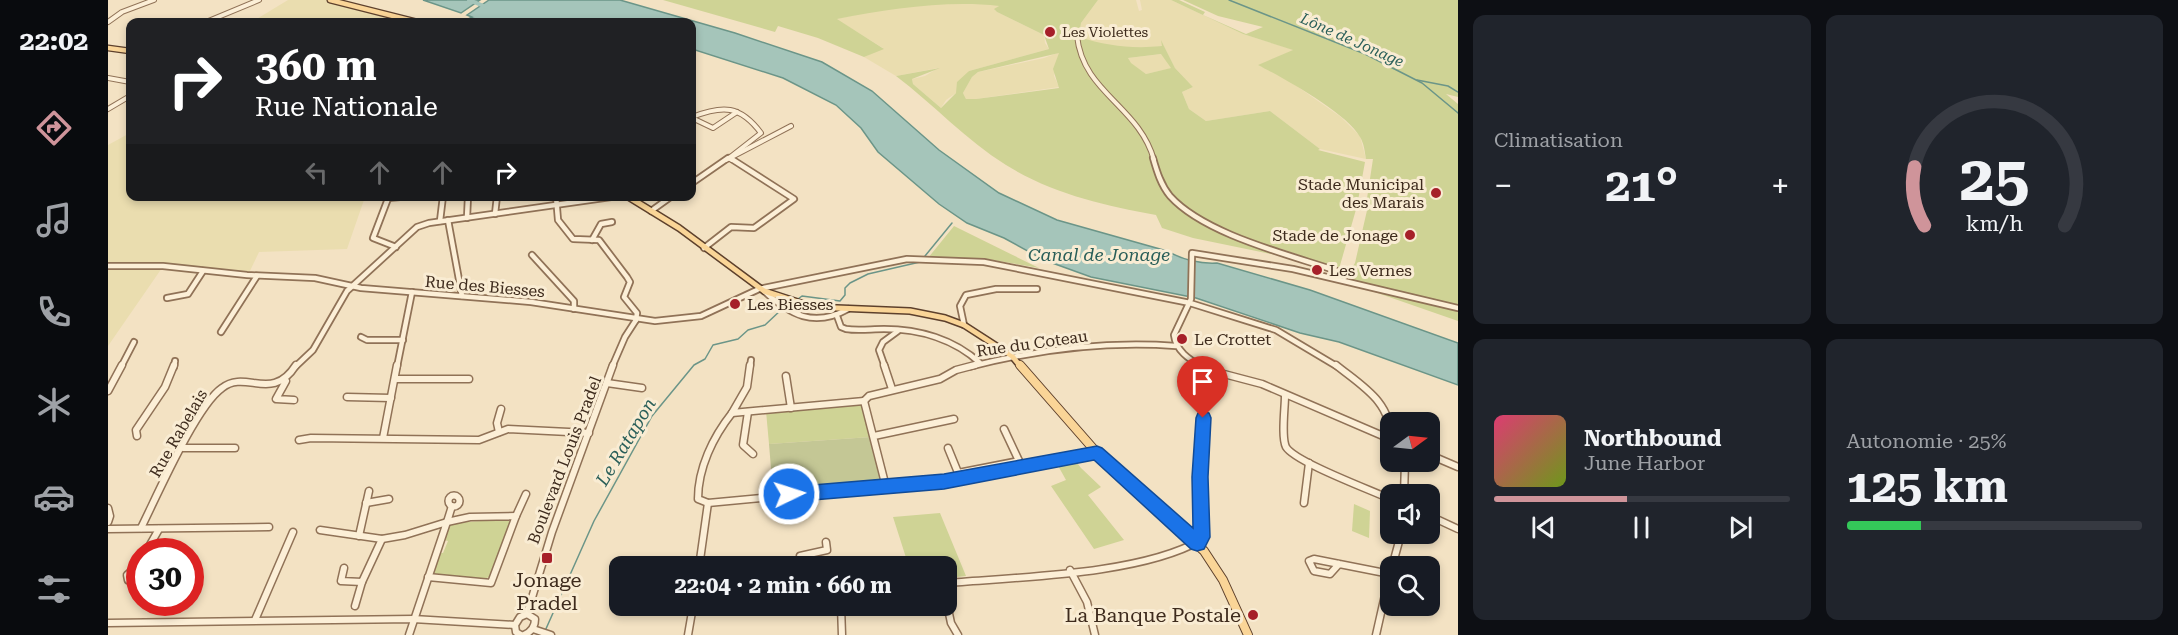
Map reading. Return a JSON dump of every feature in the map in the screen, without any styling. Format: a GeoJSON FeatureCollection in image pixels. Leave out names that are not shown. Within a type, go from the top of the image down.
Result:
{"type":"FeatureCollection","features":[{"type":"Feature","properties":{"kind":"main road"},"geometry":{"type":"LineString","coordinates":[[330,0],[401,18]]}},
{"type":"Feature","properties":{"kind":"main road"},"geometry":{"type":"LineString","coordinates":[[108,48],[126,50]]}},
{"type":"Feature","properties":{"kind":"main road"},"geometry":{"type":"LineString","coordinates":[[635,201],[761,290],[813,307],[910,311],[964,325],[1012,356],[1097,453],[1197,543],[1223,580],[1248,635]]}},
{"type":"Feature","properties":{"kind":"street"},"geometry":{"type":"LineString","coordinates":[[108,22],[141,2],[154,0]]}},
{"type":"Feature","properties":{"kind":"street"},"geometry":{"type":"LineString","coordinates":[[216,18],[259,0]]}},
{"type":"Feature","properties":{"kind":"street"},"geometry":{"type":"LineString","coordinates":[[1077,36],[1078,52],[1084,68],[1143,134],[1158,177],[1171,197],[1181,206],[1210,226],[1340,272]]}},
{"type":"Feature","properties":{"kind":"street"},"geometry":{"type":"LineString","coordinates":[[108,78],[126,81]]}},
{"type":"Feature","properties":{"kind":"street"},"geometry":{"type":"LineString","coordinates":[[108,109],[126,98]]}},
{"type":"Feature","properties":{"kind":"street"},"geometry":{"type":"LineString","coordinates":[[696,116],[715,108],[727,108],[750,118],[761,133],[747,146],[742,147],[696,180]]}},
{"type":"Feature","properties":{"kind":"street"},"geometry":{"type":"LineString","coordinates":[[696,120],[713,128],[737,112]]}},
{"type":"Feature","properties":{"kind":"street"},"geometry":{"type":"LineString","coordinates":[[729,158],[791,126]]}},
{"type":"Feature","properties":{"kind":"street"},"geometry":{"type":"LineString","coordinates":[[704,248],[731,227],[754,228],[794,199],[729,158]]}},
{"type":"Feature","properties":{"kind":"street"},"geometry":{"type":"LineString","coordinates":[[388,201],[374,238],[376,241],[396,247]]}},
{"type":"Feature","properties":{"kind":"street"},"geometry":{"type":"LineString","coordinates":[[440,221],[442,201]]}},
{"type":"Feature","properties":{"kind":"street"},"geometry":{"type":"LineString","coordinates":[[467,218],[468,201]]}},
{"type":"Feature","properties":{"kind":"street"},"geometry":{"type":"LineString","coordinates":[[495,214],[496,201]]}},
{"type":"Feature","properties":{"kind":"street"},"geometry":{"type":"LineString","coordinates":[[556,201],[558,220],[573,239],[599,240],[627,277],[630,282],[624,297],[638,313],[636,320]]}},
{"type":"Feature","properties":{"kind":"street"},"geometry":{"type":"LineString","coordinates":[[294,400],[276,399],[296,365],[313,351],[347,291],[417,227],[440,221],[588,201]]}},
{"type":"Feature","properties":{"kind":"street"},"geometry":{"type":"LineString","coordinates":[[651,211],[665,201]]}},
{"type":"Feature","properties":{"kind":"street"},"geometry":{"type":"LineString","coordinates":[[448,220],[462,296]]}},
{"type":"Feature","properties":{"kind":"street"},"geometry":{"type":"LineString","coordinates":[[592,240],[601,224],[612,222]]}},
{"type":"Feature","properties":{"kind":"street"},"geometry":{"type":"LineString","coordinates":[[1380,435],[1262,384],[1205,369],[1176,346],[1174,336],[1176,328],[1190,303],[1192,253],[1234,257],[1334,277],[1458,308]]}},
{"type":"Feature","properties":{"kind":"street"},"geometry":{"type":"LineString","coordinates":[[532,255],[574,301],[574,309]]}},
{"type":"Feature","properties":{"kind":"street","name":"Rue des Biesses"},"geometry":{"type":"LineString","coordinates":[[108,266],[163,266],[256,276],[315,278],[352,286],[531,302],[636,320],[671,321],[701,316],[761,290],[907,260],[969,260],[1190,303],[1276,330],[1332,362],[1378,400],[1385,412]]}},
{"type":"Feature","properties":{"kind":"street"},"geometry":{"type":"LineString","coordinates":[[167,298],[188,294],[203,271]]}},
{"type":"Feature","properties":{"kind":"street"},"geometry":{"type":"LineString","coordinates":[[1334,277],[1340,272]]}},
{"type":"Feature","properties":{"kind":"street"},"geometry":{"type":"LineString","coordinates":[[221,332],[256,276]]}},
{"type":"Feature","properties":{"kind":"street"},"geometry":{"type":"LineString","coordinates":[[964,325],[960,306],[966,295],[996,289],[1036,289]]}},
{"type":"Feature","properties":{"kind":"street"},"geometry":{"type":"LineString","coordinates":[[761,290],[776,303],[800,317],[816,319],[837,316],[848,309]]}},
{"type":"Feature","properties":{"kind":"street"},"geometry":{"type":"LineString","coordinates":[[383,438],[412,292]]}},
{"type":"Feature","properties":{"kind":"street"},"geometry":{"type":"LineString","coordinates":[[837,316],[841,327],[848,330],[899,330],[939,339],[973,355],[980,363]]}},
{"type":"Feature","properties":{"kind":"street","name":"Boulevard Louis Pradel"},"geometry":{"type":"LineString","coordinates":[[527,614],[545,549],[607,383],[631,326],[636,320]]}},
{"type":"Feature","properties":{"kind":"street"},"geometry":{"type":"LineString","coordinates":[[892,389],[879,350],[883,342],[899,330]]}},
{"type":"Feature","properties":{"kind":"street"},"geometry":{"type":"LineString","coordinates":[[361,337],[367,340],[403,340]]}},
{"type":"Feature","properties":{"kind":"street"},"geometry":{"type":"LineString","coordinates":[[108,391],[134,342]]}},
{"type":"Feature","properties":{"kind":"street","name":"Rue du Coteau"},"geometry":{"type":"LineString","coordinates":[[732,413],[864,401],[869,396],[892,389],[940,379],[956,370],[1012,356],[1136,343],[1176,346]]}},
{"type":"Feature","properties":{"kind":"street"},"geometry":{"type":"LineString","coordinates":[[751,360],[747,387],[732,413],[722,423],[709,452],[697,491],[698,499],[708,503],[886,487],[1097,453]]}},
{"type":"Feature","properties":{"kind":"street"},"geometry":{"type":"LineString","coordinates":[[137,436],[136,430],[174,369],[175,361]]}},
{"type":"Feature","properties":{"kind":"street"},"geometry":{"type":"LineString","coordinates":[[957,582],[1141,562],[1188,550],[1197,543],[1202,537],[1200,477],[1205,369]]}},
{"type":"Feature","properties":{"kind":"street"},"geometry":{"type":"LineString","coordinates":[[786,376],[791,408]]}},
{"type":"Feature","properties":{"kind":"street","name":"Rue Rabelais"},"geometry":{"type":"LineString","coordinates":[[141,528],[197,420],[220,388],[234,383],[274,384],[287,379]]}},
{"type":"Feature","properties":{"kind":"street"},"geometry":{"type":"LineString","coordinates":[[396,379],[469,379]]}},
{"type":"Feature","properties":{"kind":"street"},"geometry":{"type":"LineString","coordinates":[[607,383],[642,388]]}},
{"type":"Feature","properties":{"kind":"street"},"geometry":{"type":"LineString","coordinates":[[1286,396],[1284,441],[1287,449],[1309,463],[1380,495]]}},
{"type":"Feature","properties":{"kind":"street"},"geometry":{"type":"LineString","coordinates":[[347,397],[392,398]]}},
{"type":"Feature","properties":{"kind":"street"},"geometry":{"type":"LineString","coordinates":[[864,401],[886,487]]}},
{"type":"Feature","properties":{"kind":"street"},"geometry":{"type":"LineString","coordinates":[[499,432],[497,423],[501,409]]}},
{"type":"Feature","properties":{"kind":"street"},"geometry":{"type":"LineString","coordinates":[[748,412],[743,445],[753,454]]}},
{"type":"Feature","properties":{"kind":"street"},"geometry":{"type":"LineString","coordinates":[[874,436],[954,419]]}},
{"type":"Feature","properties":{"kind":"street"},"geometry":{"type":"LineString","coordinates":[[299,440],[383,438],[479,440],[508,429],[589,433]]}},
{"type":"Feature","properties":{"kind":"street"},"geometry":{"type":"LineString","coordinates":[[1004,429],[1020,464]]}},
{"type":"Feature","properties":{"kind":"street"},"geometry":{"type":"LineString","coordinates":[[183,448],[235,448]]}},
{"type":"Feature","properties":{"kind":"street"},"geometry":{"type":"LineString","coordinates":[[948,448],[959,476]]}},
{"type":"Feature","properties":{"kind":"street"},"geometry":{"type":"LineString","coordinates":[[1440,459],[1458,466]]}},
{"type":"Feature","properties":{"kind":"street"},"geometry":{"type":"LineString","coordinates":[[1304,503],[1309,463]]}},
{"type":"Feature","properties":{"kind":"street"},"geometry":{"type":"LineString","coordinates":[[359,536],[369,491]]}},
{"type":"Feature","properties":{"kind":"street"},"geometry":{"type":"LineString","coordinates":[[428,577],[491,583],[526,494]]}},
{"type":"Feature","properties":{"kind":"street"},"geometry":{"type":"LineString","coordinates":[[366,503],[389,499]]}},
{"type":"Feature","properties":{"kind":"street"},"geometry":{"type":"LineString","coordinates":[[701,556],[708,503]]}},
{"type":"Feature","properties":{"kind":"street"},"geometry":{"type":"LineString","coordinates":[[409,635],[452,506]]}},
{"type":"Feature","properties":{"kind":"street"},"geometry":{"type":"LineString","coordinates":[[108,508],[110,516],[108,522]]}},
{"type":"Feature","properties":{"kind":"street"},"geometry":{"type":"LineString","coordinates":[[320,530],[382,539],[470,517],[516,516]]}},
{"type":"Feature","properties":{"kind":"street"},"geometry":{"type":"LineString","coordinates":[[1440,521],[1458,529]]}},
{"type":"Feature","properties":{"kind":"street"},"geometry":{"type":"LineString","coordinates":[[108,529],[269,527]]}},
{"type":"Feature","properties":{"kind":"street"},"geometry":{"type":"LineString","coordinates":[[154,538],[159,530]]}},
{"type":"Feature","properties":{"kind":"street"},"geometry":{"type":"LineString","coordinates":[[255,620],[293,532]]}},
{"type":"Feature","properties":{"kind":"street"},"geometry":{"type":"LineString","coordinates":[[355,606],[362,582],[382,539]]}},
{"type":"Feature","properties":{"kind":"street"},"geometry":{"type":"LineString","coordinates":[[800,556],[824,551],[827,549],[826,542]]}},
{"type":"Feature","properties":{"kind":"street"},"geometry":{"type":"LineString","coordinates":[[1339,564],[1380,571]]}},
{"type":"Feature","properties":{"kind":"street"},"geometry":{"type":"LineString","coordinates":[[344,568],[341,581],[362,582]]}},
{"type":"Feature","properties":{"kind":"street"},"geometry":{"type":"LineString","coordinates":[[1070,570],[1087,602],[1095,635]]}},
{"type":"Feature","properties":{"kind":"street"},"geometry":{"type":"LineString","coordinates":[[537,629],[535,619],[527,614],[520,617],[515,625],[516,632],[523,635],[537,629],[550,634]]}},
{"type":"Feature","properties":{"kind":"street"},"geometry":{"type":"LineString","coordinates":[[688,635],[692,616]]}},
{"type":"Feature","properties":{"kind":"street"},"geometry":{"type":"LineString","coordinates":[[841,616],[842,635]]}},
{"type":"Feature","properties":{"kind":"street"},"geometry":{"type":"LineString","coordinates":[[950,616],[958,635]]}},
{"type":"Feature","properties":{"kind":"street"},"geometry":{"type":"LineString","coordinates":[[1376,635],[1380,616]]}},
{"type":"Feature","properties":{"kind":"street"},"geometry":{"type":"LineString","coordinates":[[108,623],[413,620],[515,625]]}},
{"type":"Feature","properties":{"kind":"shaded area"},"geometry":{"type":"Polygon","coordinates":[[[288,0],[326,0],[396,18],[258,18],[288,0]]]}},
{"type":"Feature","properties":{"kind":"shaded area"},"geometry":{"type":"Polygon","coordinates":[[[1098,0],[1136,0],[1139,11],[1142,10],[1140,0],[1171,0],[1243,34],[1294,50],[1259,65],[1288,80],[1341,117],[1360,136],[1366,159],[1320,149],[1270,111],[1206,121],[1189,109],[1182,92],[1193,87],[1175,68],[1162,42],[1163,46],[1135,49],[1100,44],[1079,37],[1081,23],[1098,0]]]}},
{"type":"Feature","properties":{"kind":"shaded area"},"geometry":{"type":"Polygon","coordinates":[[[921,1],[988,3],[999,6],[995,10],[997,12],[1044,35],[1049,49],[969,71],[956,93],[946,100],[941,108],[913,84],[912,79],[925,76],[938,68],[896,76],[864,57],[883,48],[836,19],[921,1]]]}},
{"type":"Feature","properties":{"kind":"shaded area"},"geometry":{"type":"Polygon","coordinates":[[[1060,52],[1054,76],[1059,87],[976,99],[966,99],[963,93],[972,77],[978,72],[1044,58],[1060,52]]]}},
{"type":"Feature","properties":{"kind":"shaded area"},"geometry":{"type":"Polygon","coordinates":[[[1162,54],[1172,68],[1146,74],[1130,63],[1128,58],[1162,54]]]}},
{"type":"Feature","properties":{"kind":"shaded area"},"geometry":{"type":"Polygon","coordinates":[[[126,135],[126,201],[364,201],[347,249],[259,252],[249,273],[164,265],[108,346],[108,145],[126,135]]]}},
{"type":"Feature","properties":{"kind":"green space"},"geometry":{"type":"Polygon","coordinates":[[[663,0],[1098,0],[1081,23],[1079,37],[1110,45],[1130,47],[1162,46],[1161,40],[1175,68],[1193,87],[1182,92],[1189,109],[1206,121],[1270,111],[1320,149],[1318,150],[1365,162],[1357,206],[1339,269],[1279,248],[1276,255],[1193,238],[1162,228],[1156,215],[1079,197],[1042,184],[991,155],[896,76],[940,68],[912,79],[913,84],[941,108],[956,93],[957,82],[969,71],[1049,49],[1044,35],[997,12],[994,9],[999,6],[939,5],[837,19],[884,49],[864,57],[818,38],[778,26],[775,32],[663,0]],[[1059,53],[978,72],[972,77],[963,93],[966,99],[976,99],[1059,88],[1053,69],[1059,53]],[[1161,54],[1128,58],[1146,74],[1171,68],[1161,54]]]}},
{"type":"Feature","properties":{"kind":"green space"},"geometry":{"type":"Polygon","coordinates":[[[1171,0],[1179,0],[1205,12],[1203,15],[1246,34],[1263,27],[1218,16],[1183,0],[1458,0],[1458,97],[1446,94],[1458,104],[1458,321],[1343,281],[1355,263],[1368,206],[1366,205],[1373,159],[1366,159],[1360,137],[1342,117],[1329,107],[1258,65],[1293,50],[1243,34],[1171,0]]]}},
{"type":"Feature","properties":{"kind":"green space"},"geometry":{"type":"Polygon","coordinates":[[[954,226],[1039,268],[987,259],[928,258],[954,226]]]}},
{"type":"Feature","properties":{"kind":"green space"},"geometry":{"type":"Polygon","coordinates":[[[861,403],[871,437],[769,444],[766,411],[861,403]]]}},
{"type":"Feature","properties":{"kind":"green space"},"geometry":{"type":"Polygon","coordinates":[[[871,437],[883,481],[879,485],[773,493],[769,444],[871,437]]]}},
{"type":"Feature","properties":{"kind":"green space"},"geometry":{"type":"Polygon","coordinates":[[[1074,459],[1101,487],[1088,495],[1124,540],[1094,549],[1051,486],[1066,480],[1056,462],[1074,459]]]}},
{"type":"Feature","properties":{"kind":"green space"},"geometry":{"type":"Polygon","coordinates":[[[1354,504],[1370,511],[1369,538],[1352,531],[1354,504]]]}},
{"type":"Feature","properties":{"kind":"green space"},"geometry":{"type":"Polygon","coordinates":[[[940,513],[966,576],[957,577],[957,556],[905,556],[893,517],[940,513]]]}},
{"type":"Feature","properties":{"kind":"green space"},"geometry":{"type":"Polygon","coordinates":[[[508,519],[511,525],[491,576],[482,580],[435,574],[433,570],[439,553],[443,553],[448,541],[444,540],[449,527],[454,523],[508,519]]]}},
{"type":"Feature","properties":{"kind":"water"},"geometry":{"type":"Polygon","coordinates":[[[423,0],[480,0],[461,13],[423,0]]]}},
{"type":"Feature","properties":{"kind":"water","name":"Canal de Jonage"},"geometry":{"type":"Polygon","coordinates":[[[489,0],[620,0],[683,18],[470,18],[472,17],[467,15],[489,0]]]}},
{"type":"Feature","properties":{"kind":"water","name":"Canal de Jonage"},"geometry":{"type":"Polygon","coordinates":[[[696,22],[822,62],[872,91],[939,150],[999,193],[1057,220],[1167,251],[1191,261],[1217,263],[1310,290],[1458,343],[1458,385],[1339,342],[1300,333],[1196,298],[1091,277],[1044,260],[1004,238],[967,223],[939,204],[878,152],[861,128],[836,105],[783,78],[696,50],[696,22]]]}},
{"type":"Feature","properties":{"kind":"waterway","name":"Canal de Jonage"},"geometry":{"type":"LineString","coordinates":[[469,0],[486,7]]}},
{"type":"Feature","properties":{"kind":"waterway","name":"Lône de Jonage"},"geometry":{"type":"LineString","coordinates":[[1229,0],[1365,54],[1422,83],[1458,113]]}},
{"type":"Feature","properties":{"kind":"waterway"},"geometry":{"type":"LineString","coordinates":[[1417,80],[1448,86],[1458,92]]}},
{"type":"Feature","properties":{"kind":"waterway","name":"Le Ratapon"},"geometry":{"type":"LineString","coordinates":[[925,256],[952,223]]}},
{"type":"Feature","properties":{"kind":"waterway","name":"Le Ratapon"},"geometry":{"type":"LineString","coordinates":[[798,299],[802,296],[840,301],[845,295],[845,288],[850,283],[868,274],[920,262]]}},
{"type":"Feature","properties":{"kind":"waterway","name":"Le Ratapon"},"geometry":{"type":"LineString","coordinates":[[545,631],[594,521],[652,416],[694,365],[705,359],[713,345],[738,339],[748,330],[765,325],[782,309]]}},
{"type":"Feature","properties":{"kind":"place","name":"Les Violettes"},"geometry":{"type":"Point","coordinates":[1050,32]}},
{"type":"Feature","properties":{"kind":"place","name":"Stade Municipal des Marais"},"geometry":{"type":"Point","coordinates":[1436,193]}},
{"type":"Feature","properties":{"kind":"place","name":"Stade de Jonage"},"geometry":{"type":"Point","coordinates":[1410,235]}},
{"type":"Feature","properties":{"kind":"place","name":"Les Vernes"},"geometry":{"type":"Point","coordinates":[1317,270]}},
{"type":"Feature","properties":{"kind":"place","name":"Les Biesses"},"geometry":{"type":"Point","coordinates":[735,304]}},
{"type":"Feature","properties":{"kind":"place","name":"Le Crottet"},"geometry":{"type":"Point","coordinates":[1182,339]}},
{"type":"Feature","properties":{"kind":"place","name":"Jonage Pradel"},"geometry":{"type":"Point","coordinates":[547,558]}},
{"type":"Feature","properties":{"kind":"place","name":"La Banque Postale"},"geometry":{"type":"Point","coordinates":[1253,615]}},
{"type":"Feature","properties":{"kind":"route"},"geometry":{"type":"LineString","coordinates":[[789,494],[886,487],[976,477],[1097,453],[1197,543],[1202,537],[1200,477],[1203,418]]}}]}
